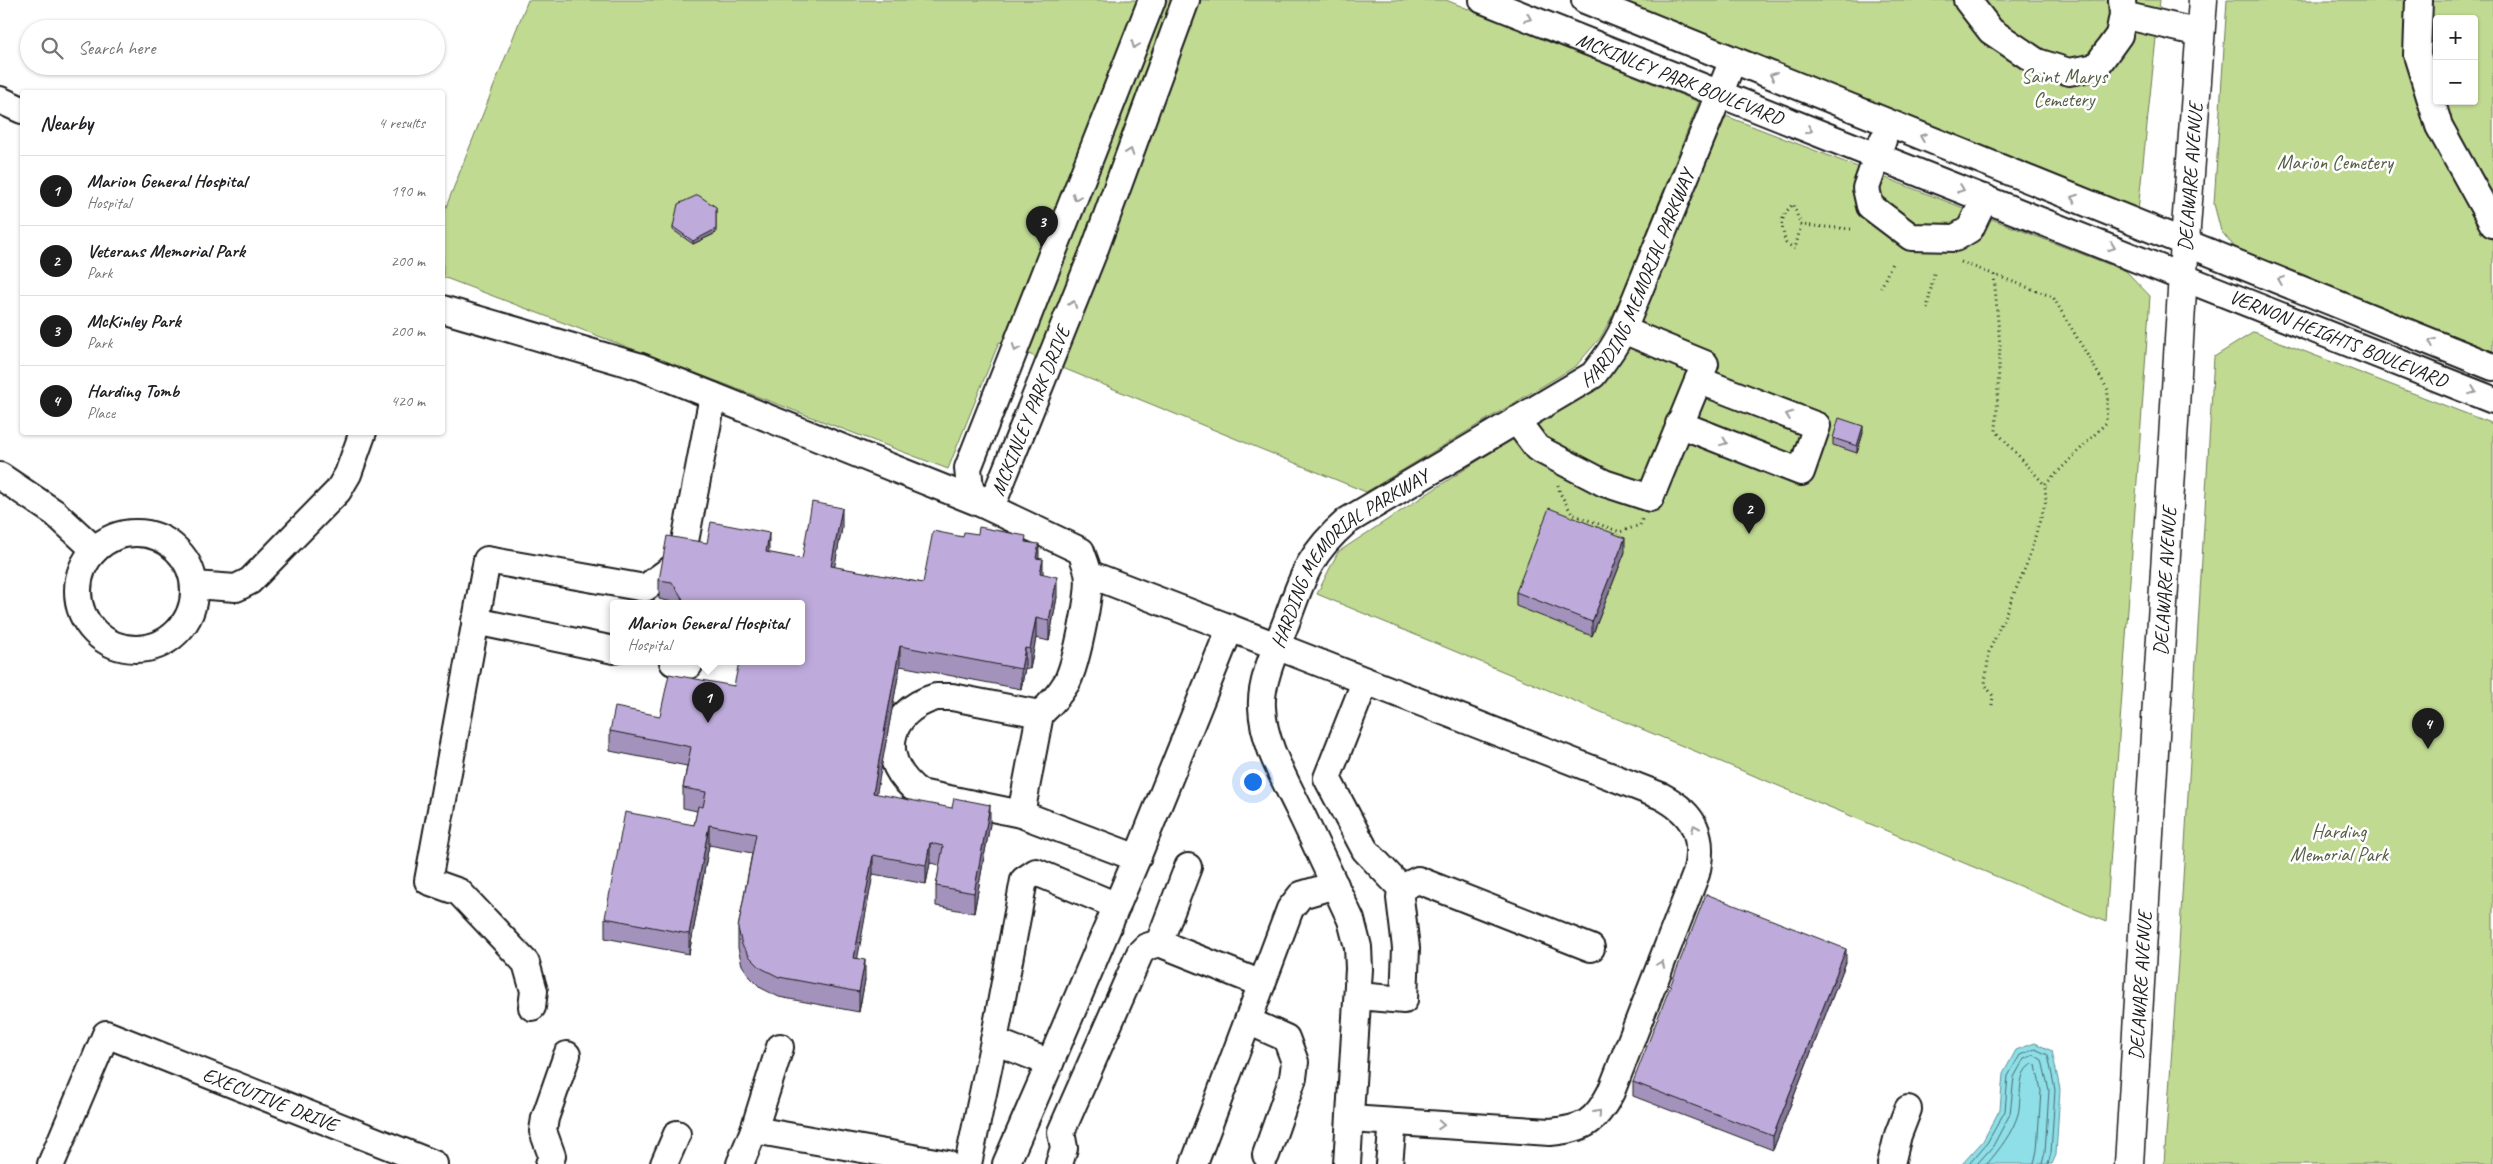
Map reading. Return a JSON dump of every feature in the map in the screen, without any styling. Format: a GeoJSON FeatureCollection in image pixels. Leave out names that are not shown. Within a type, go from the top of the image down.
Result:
{"type":"FeatureCollection","features":[{"type":"Feature","properties":{"kind":"main road","name":"DELAWARE AVENUE"},"geometry":{"type":"LineString","coordinates":[[2129,1164],[2185,241],[2202,0]]}},
{"type":"Feature","properties":{"kind":"street","name":"MCKINLEY PARK DRIVE"},"geometry":{"type":"LineString","coordinates":[[1152,0],[968,468],[970,490],[980,503],[996,495],[1094,251],[1186,0]]}},
{"type":"Feature","properties":{"kind":"street","name":"MCKINLEY PARK BOULEVARD"},"geometry":{"type":"LineString","coordinates":[[1483,0],[1719,95],[2184,275]]}},
{"type":"Feature","properties":{"kind":"street","name":"MCKINLEY PARK BOULEVARD"},"geometry":{"type":"LineString","coordinates":[[1585,0],[2185,241]]}},
{"type":"Feature","properties":{"kind":"street"},"geometry":{"type":"LineString","coordinates":[[1966,0],[1991,31],[2037,62],[2069,72],[2096,67],[2119,35],[2123,8],[2200,32]]}},
{"type":"Feature","properties":{"kind":"street"},"geometry":{"type":"LineString","coordinates":[[2419,0],[2417,55],[2439,126],[2493,224]]}},
{"type":"Feature","properties":{"kind":"street","name":"HARDING MEMORIAL PARKWAY"},"geometry":{"type":"LineString","coordinates":[[1347,1164],[1358,996],[1358,947],[1351,920],[1278,764],[1265,729],[1261,706],[1264,686],[1277,648],[1304,572],[1318,549],[1347,521],[1593,375],[1619,340],[1733,60]]}},
{"type":"Feature","properties":{"kind":"street"},"geometry":{"type":"LineString","coordinates":[[0,100],[20,109]]}},
{"type":"Feature","properties":{"kind":"street"},"geometry":{"type":"LineString","coordinates":[[1888,122],[1866,188],[1870,206],[1911,237],[1954,238],[1970,229],[1985,198]]}},
{"type":"Feature","properties":{"kind":"street","name":"VERNON HEIGHTS BOULEVARD"},"geometry":{"type":"LineString","coordinates":[[2185,241],[2493,366]]}},
{"type":"Feature","properties":{"kind":"street","name":"VERNON HEIGHTS BOULEVARD"},"geometry":{"type":"LineString","coordinates":[[2184,275],[2493,400]]}},
{"type":"Feature","properties":{"kind":"street"},"geometry":{"type":"LineString","coordinates":[[445,310],[641,367],[980,503],[1081,551],[1089,574],[1086,606],[1068,679],[1055,701],[1040,714],[1021,814]]}},
{"type":"Feature","properties":{"kind":"street"},"geometry":{"type":"LineString","coordinates":[[1516,420],[1537,448],[1604,483],[1650,498],[1705,364],[1623,330]]}},
{"type":"Feature","properties":{"kind":"street"},"geometry":{"type":"LineString","coordinates":[[1679,424],[1801,472],[1817,426],[1698,380]]}},
{"type":"Feature","properties":{"kind":"street"},"geometry":{"type":"LineString","coordinates":[[532,1007],[534,991],[526,963],[459,892],[428,881],[486,560],[645,588],[681,562],[712,396]]}},
{"type":"Feature","properties":{"kind":"street"},"geometry":{"type":"LineString","coordinates":[[194,585],[236,588],[250,581],[338,492],[348,474],[362,435]]}},
{"type":"Feature","properties":{"kind":"street"},"geometry":{"type":"LineString","coordinates":[[0,476],[55,514],[96,550]]}},
{"type":"Feature","properties":{"kind":"street"},"geometry":{"type":"LineString","coordinates":[[140,533],[156,536],[170,544],[182,555],[190,569],[194,585],[193,604],[186,622],[173,637],[156,646],[136,649],[117,646],[100,637],[87,622],[80,604],[79,584],[84,566],[96,550],[108,540],[124,534],[140,533]]}},
{"type":"Feature","properties":{"kind":"street"},"geometry":{"type":"LineString","coordinates":[[1089,574],[1661,796],[1678,805],[1691,819],[1698,836],[1700,855],[1693,883],[1611,1092],[1602,1111],[1589,1123],[1573,1130],[1550,1132],[1350,1119]]}},
{"type":"Feature","properties":{"kind":"street"},"geometry":{"type":"LineString","coordinates":[[475,621],[610,649]]}},
{"type":"Feature","properties":{"kind":"street"},"geometry":{"type":"LineString","coordinates":[[1006,1164],[1117,906],[1230,628]]}},
{"type":"Feature","properties":{"kind":"street"},"geometry":{"type":"LineString","coordinates":[[1358,996],[1404,1000],[1406,948],[1400,898],[1401,888],[1365,850],[1327,778],[1365,682]]}},
{"type":"Feature","properties":{"kind":"street"},"geometry":{"type":"LineString","coordinates":[[1040,714],[952,697],[936,697],[920,701],[907,710],[897,724],[892,739],[892,755],[897,770],[907,784],[920,793],[1021,814],[1137,858]]}},
{"type":"Feature","properties":{"kind":"street"},"geometry":{"type":"LineString","coordinates":[[1159,943],[1188,867]]}},
{"type":"Feature","properties":{"kind":"street"},"geometry":{"type":"LineString","coordinates":[[968,1164],[994,1041],[1024,880],[1036,872],[1117,906]]}},
{"type":"Feature","properties":{"kind":"street"},"geometry":{"type":"LineString","coordinates":[[1401,888],[1418,880],[1591,948]]}},
{"type":"Feature","properties":{"kind":"street"},"geometry":{"type":"LineString","coordinates":[[1194,1164],[1290,909],[1301,895],[1335,885]]}},
{"type":"Feature","properties":{"kind":"street"},"geometry":{"type":"LineString","coordinates":[[1059,1164],[1064,1148],[1061,1132],[1140,953],[1146,947],[1159,943],[1262,984]]}},
{"type":"Feature","properties":{"kind":"street"},"geometry":{"type":"LineString","coordinates":[[1248,1020],[1286,1038],[1295,1062],[1293,1078],[1266,1155]]}},
{"type":"Feature","properties":{"kind":"street","name":"EXECUTIVE DRIVE"},"geometry":{"type":"LineString","coordinates":[[51,1164],[106,1034],[434,1164]]}},
{"type":"Feature","properties":{"kind":"street"},"geometry":{"type":"LineString","coordinates":[[994,1041],[1050,1063]]}},
{"type":"Feature","properties":{"kind":"street"},"geometry":{"type":"LineString","coordinates":[[740,1164],[754,1130],[780,1047]]}},
{"type":"Feature","properties":{"kind":"street"},"geometry":{"type":"LineString","coordinates":[[549,1164],[552,1156],[543,1131],[545,1118],[568,1055]]}},
{"type":"Feature","properties":{"kind":"street"},"geometry":{"type":"LineString","coordinates":[[1891,1164],[1898,1135],[1908,1109]]}},
{"type":"Feature","properties":{"kind":"street"},"geometry":{"type":"LineString","coordinates":[[1390,1164],[1393,1122]]}},
{"type":"Feature","properties":{"kind":"street"},"geometry":{"type":"LineString","coordinates":[[754,1130],[947,1164]]}},
{"type":"Feature","properties":{"kind":"street"},"geometry":{"type":"LineString","coordinates":[[664,1164],[677,1134]]}},
{"type":"Feature","properties":{"kind":"path"},"geometry":{"type":"LineString","coordinates":[[1793,204],[1800,225],[1795,249],[1786,243],[1781,228],[1784,213],[1793,204]]}},
{"type":"Feature","properties":{"kind":"path"},"geometry":{"type":"LineString","coordinates":[[1800,225],[1852,229]]}},
{"type":"Feature","properties":{"kind":"path"},"geometry":{"type":"LineString","coordinates":[[1961,262],[2053,297],[2108,390],[2106,423],[2045,485]]}},
{"type":"Feature","properties":{"kind":"path"},"geometry":{"type":"LineString","coordinates":[[1881,288],[1892,263]]}},
{"type":"Feature","properties":{"kind":"path"},"geometry":{"type":"LineString","coordinates":[[1927,309],[1934,273]]}},
{"type":"Feature","properties":{"kind":"path"},"geometry":{"type":"LineString","coordinates":[[1992,705],[1993,696],[1985,684],[1989,652],[2026,566],[2046,502],[2045,485],[1996,431],[2000,346],[1994,275]]}},
{"type":"Feature","properties":{"kind":"path"},"geometry":{"type":"LineString","coordinates":[[1554,457],[1560,493],[1572,514],[1620,532],[1640,525],[1650,498]]}},
{"type":"Feature","properties":{"kind":"green space"},"geometry":{"type":"Polygon","coordinates":[[[528,0],[1446,0],[1699,102],[1618,305],[1601,337],[1576,366],[1366,492],[999,342],[948,469],[445,278],[445,209],[528,0]]]}},
{"type":"Feature","properties":{"kind":"green space","name":"Saint Marys Cemetery"},"geometry":{"type":"Polygon","coordinates":[[[1621,0],[2160,0],[2138,211],[1621,0]]]}},
{"type":"Feature","properties":{"kind":"green space","name":"Marion Cemetery"},"geometry":{"type":"Polygon","coordinates":[[[2227,0],[2493,0],[2493,353],[2237,250],[2221,231],[2214,204],[2227,0]]]}},
{"type":"Feature","properties":{"kind":"green space"},"geometry":{"type":"Polygon","coordinates":[[[1726,116],[2126,271],[2150,296],[2106,922],[1317,594],[1338,552],[1614,372],[1640,323],[1726,116]]]}},
{"type":"Feature","properties":{"kind":"green space","name":"Harding Memorial Park"},"geometry":{"type":"Polygon","coordinates":[[[2254,332],[2493,424],[2493,1164],[2164,1164],[2214,357],[2254,332]]]}},
{"type":"Feature","properties":{"kind":"water"},"geometry":{"type":"Polygon","coordinates":[[[2035,1043],[2052,1051],[2060,1089],[2056,1155],[2052,1164],[1962,1164],[1983,1141],[2000,1109],[2003,1074],[2016,1050],[2035,1043]]]}},
{"type":"Feature","properties":{"kind":"building"},"geometry":{"type":"Polygon","coordinates":[[[698,195],[716,207],[716,229],[693,241],[673,227],[678,204],[698,195]]]}},
{"type":"Feature","properties":{"kind":"building"},"geometry":{"type":"Polygon","coordinates":[[[1839,418],[1863,426],[1857,446],[1833,438],[1839,418]]]}},
{"type":"Feature","properties":{"kind":"building"},"geometry":{"type":"Polygon","coordinates":[[[812,502],[842,508],[831,566],[923,583],[933,531],[963,537],[964,532],[978,534],[979,527],[1026,536],[1025,542],[1039,544],[1036,558],[1043,559],[1040,573],[1057,577],[1049,621],[1036,618],[1030,649],[1025,648],[1021,669],[900,646],[873,793],[952,808],[954,798],[990,805],[974,893],[936,886],[943,846],[930,843],[926,865],[873,855],[854,958],[865,960],[859,992],[779,977],[761,968],[742,945],[738,928],[756,834],[709,825],[689,934],[605,918],[625,812],[694,825],[698,806],[703,807],[706,792],[683,788],[691,747],[610,731],[615,707],[660,716],[669,674],[734,686],[738,665],[805,665],[805,600],[683,600],[672,582],[659,580],[667,536],[707,543],[711,522],[769,533],[766,552],[802,559],[812,502]]]}},
{"type":"Feature","properties":{"kind":"building"},"geometry":{"type":"Polygon","coordinates":[[[1549,508],[1625,538],[1592,622],[1516,592],[1549,508]]]}},
{"type":"Feature","properties":{"kind":"building"},"geometry":{"type":"Polygon","coordinates":[[[1706,894],[1846,949],[1773,1136],[1633,1082],[1706,894]]]}},
{"type":"Feature","properties":{"kind":"place","name":"McKinley Park"},"geometry":{"type":"Point","coordinates":[1042,247]}},
{"type":"Feature","properties":{"kind":"place","name":"Veterans Memorial Park"},"geometry":{"type":"Point","coordinates":[1749,534]}},
{"type":"Feature","properties":{"kind":"place","name":"Marion General Hospital"},"geometry":{"type":"Point","coordinates":[708,723]}},
{"type":"Feature","properties":{"kind":"place","name":"Harding Tomb"},"geometry":{"type":"Point","coordinates":[2428,749]}}]}
